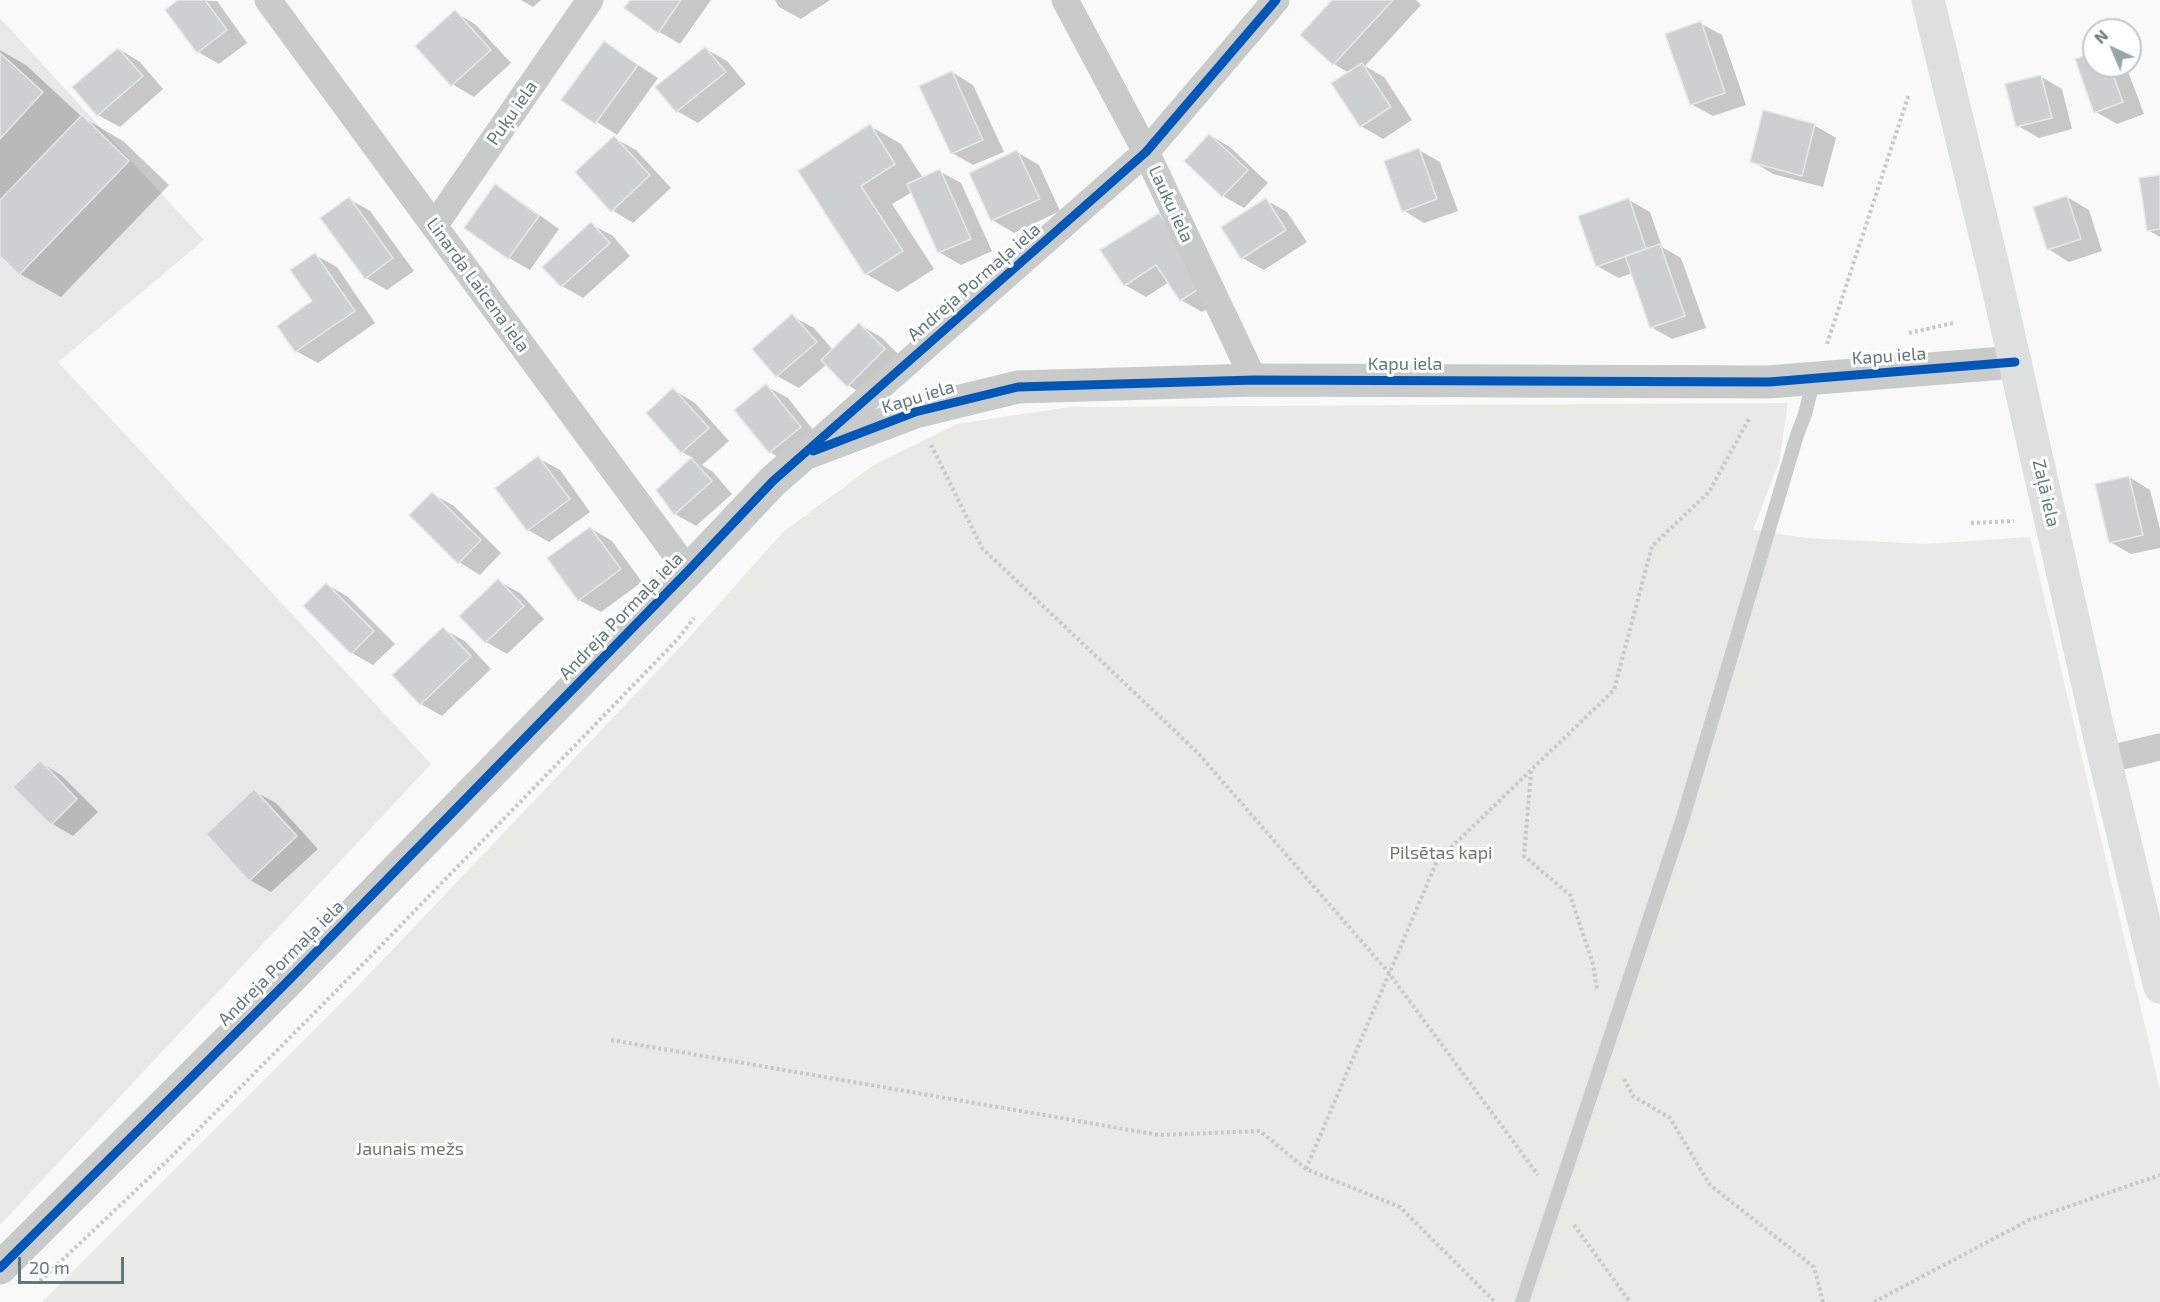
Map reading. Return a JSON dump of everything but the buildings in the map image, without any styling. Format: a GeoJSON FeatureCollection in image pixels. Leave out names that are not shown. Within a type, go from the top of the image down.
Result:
{"type":"FeatureCollection","features":[{"type":"Feature","properties":{"kind":"main road","name":"Zaļā iela"},"geometry":{"type":"LineString","coordinates":[[1928,0],[2015,362],[2105,759],[2160,987]]}},
{"type":"Feature","properties":{"kind":"street","name":"Linarda Laicena iela"},"geometry":{"type":"LineString","coordinates":[[268,0],[688,571]]}},
{"type":"Feature","properties":{"kind":"street","name":"Puķu iela"},"geometry":{"type":"LineString","coordinates":[[434,226],[590,0]]}},
{"type":"Feature","properties":{"kind":"street","name":"Lauku iela"},"geometry":{"type":"LineString","coordinates":[[1065,0],[1146,152],[1254,380]]}},
{"type":"Feature","properties":{"kind":"street","name":"Andreja Pormaļa iela"},"geometry":{"type":"LineString","coordinates":[[0,1268],[287,982],[773,481],[1146,152],[1276,0]]}},
{"type":"Feature","properties":{"kind":"street","name":"Kapu iela"},"geometry":{"type":"LineString","coordinates":[[804,454],[915,412],[1018,387],[1254,380],[1769,382],[2015,362]]}},
{"type":"Feature","properties":{"kind":"street"},"geometry":{"type":"LineString","coordinates":[[2105,759],[2160,747]]}},
{"type":"Feature","properties":{"kind":"lane"},"geometry":{"type":"LineString","coordinates":[[1522,1302],[1682,821],[1814,378]]}},
{"type":"Feature","properties":{"kind":"path"},"geometry":{"type":"LineString","coordinates":[[1814,378],[1909,94]]}},
{"type":"Feature","properties":{"kind":"path"},"geometry":{"type":"LineString","coordinates":[[1306,1170],[1437,861],[1614,690],[1652,546],[1709,492],[1769,382]]}},
{"type":"Feature","properties":{"kind":"path"},"geometry":{"type":"LineString","coordinates":[[928,438],[982,548],[1197,752],[1389,974],[1630,1302]]}},
{"type":"Feature","properties":{"kind":"path"},"geometry":{"type":"LineString","coordinates":[[1971,524],[2014,521]]}},
{"type":"Feature","properties":{"kind":"path"},"geometry":{"type":"LineString","coordinates":[[35,1286],[169,1159],[365,961],[677,640],[698,614]]}},
{"type":"Feature","properties":{"kind":"path"},"geometry":{"type":"LineString","coordinates":[[1531,770],[1524,856],[1570,895],[1593,964],[1598,996]]}},
{"type":"Feature","properties":{"kind":"path"},"geometry":{"type":"LineString","coordinates":[[611,1040],[1159,1136],[1260,1131],[1306,1170],[1400,1207],[1495,1302]]}},
{"type":"Feature","properties":{"kind":"path"},"geometry":{"type":"LineString","coordinates":[[1606,1050],[1634,1096],[1670,1118],[1710,1185],[1814,1267],[1823,1302]]}},
{"type":"Feature","properties":{"kind":"path"},"geometry":{"type":"LineString","coordinates":[[1874,1302],[2030,1220],[2160,1175]]}},
{"type":"Feature","properties":{"kind":"shaded area"},"geometry":{"type":"Polygon","coordinates":[[[0,18],[204,240],[58,362],[431,764],[0,1225],[0,18]]]}},
{"type":"Feature","properties":{"kind":"green space","name":"Pilsētas kapi"},"geometry":{"type":"Polygon","coordinates":[[[1788,403],[1779,462],[1753,530],[1806,538],[1926,544],[2030,537],[2160,1090],[2160,1302],[42,1302],[358,986],[687,640],[783,532],[874,465],[957,424],[1070,407],[1788,403]]]}},
{"type":"Feature","properties":{"kind":"cycle path"},"geometry":{"type":"LineString","coordinates":[[0,1268],[287,982],[773,481],[1146,152],[1276,0]]}},
{"type":"Feature","properties":{"kind":"cycle path"},"geometry":{"type":"LineString","coordinates":[[813,451],[915,412],[1018,387],[1254,380],[1769,382],[2015,362]]}},
{"type":"Feature","properties":{"kind":"park label","name":"Jaunais mežs"},"geometry":{"type":"Point","coordinates":[410,1149]}}]}
